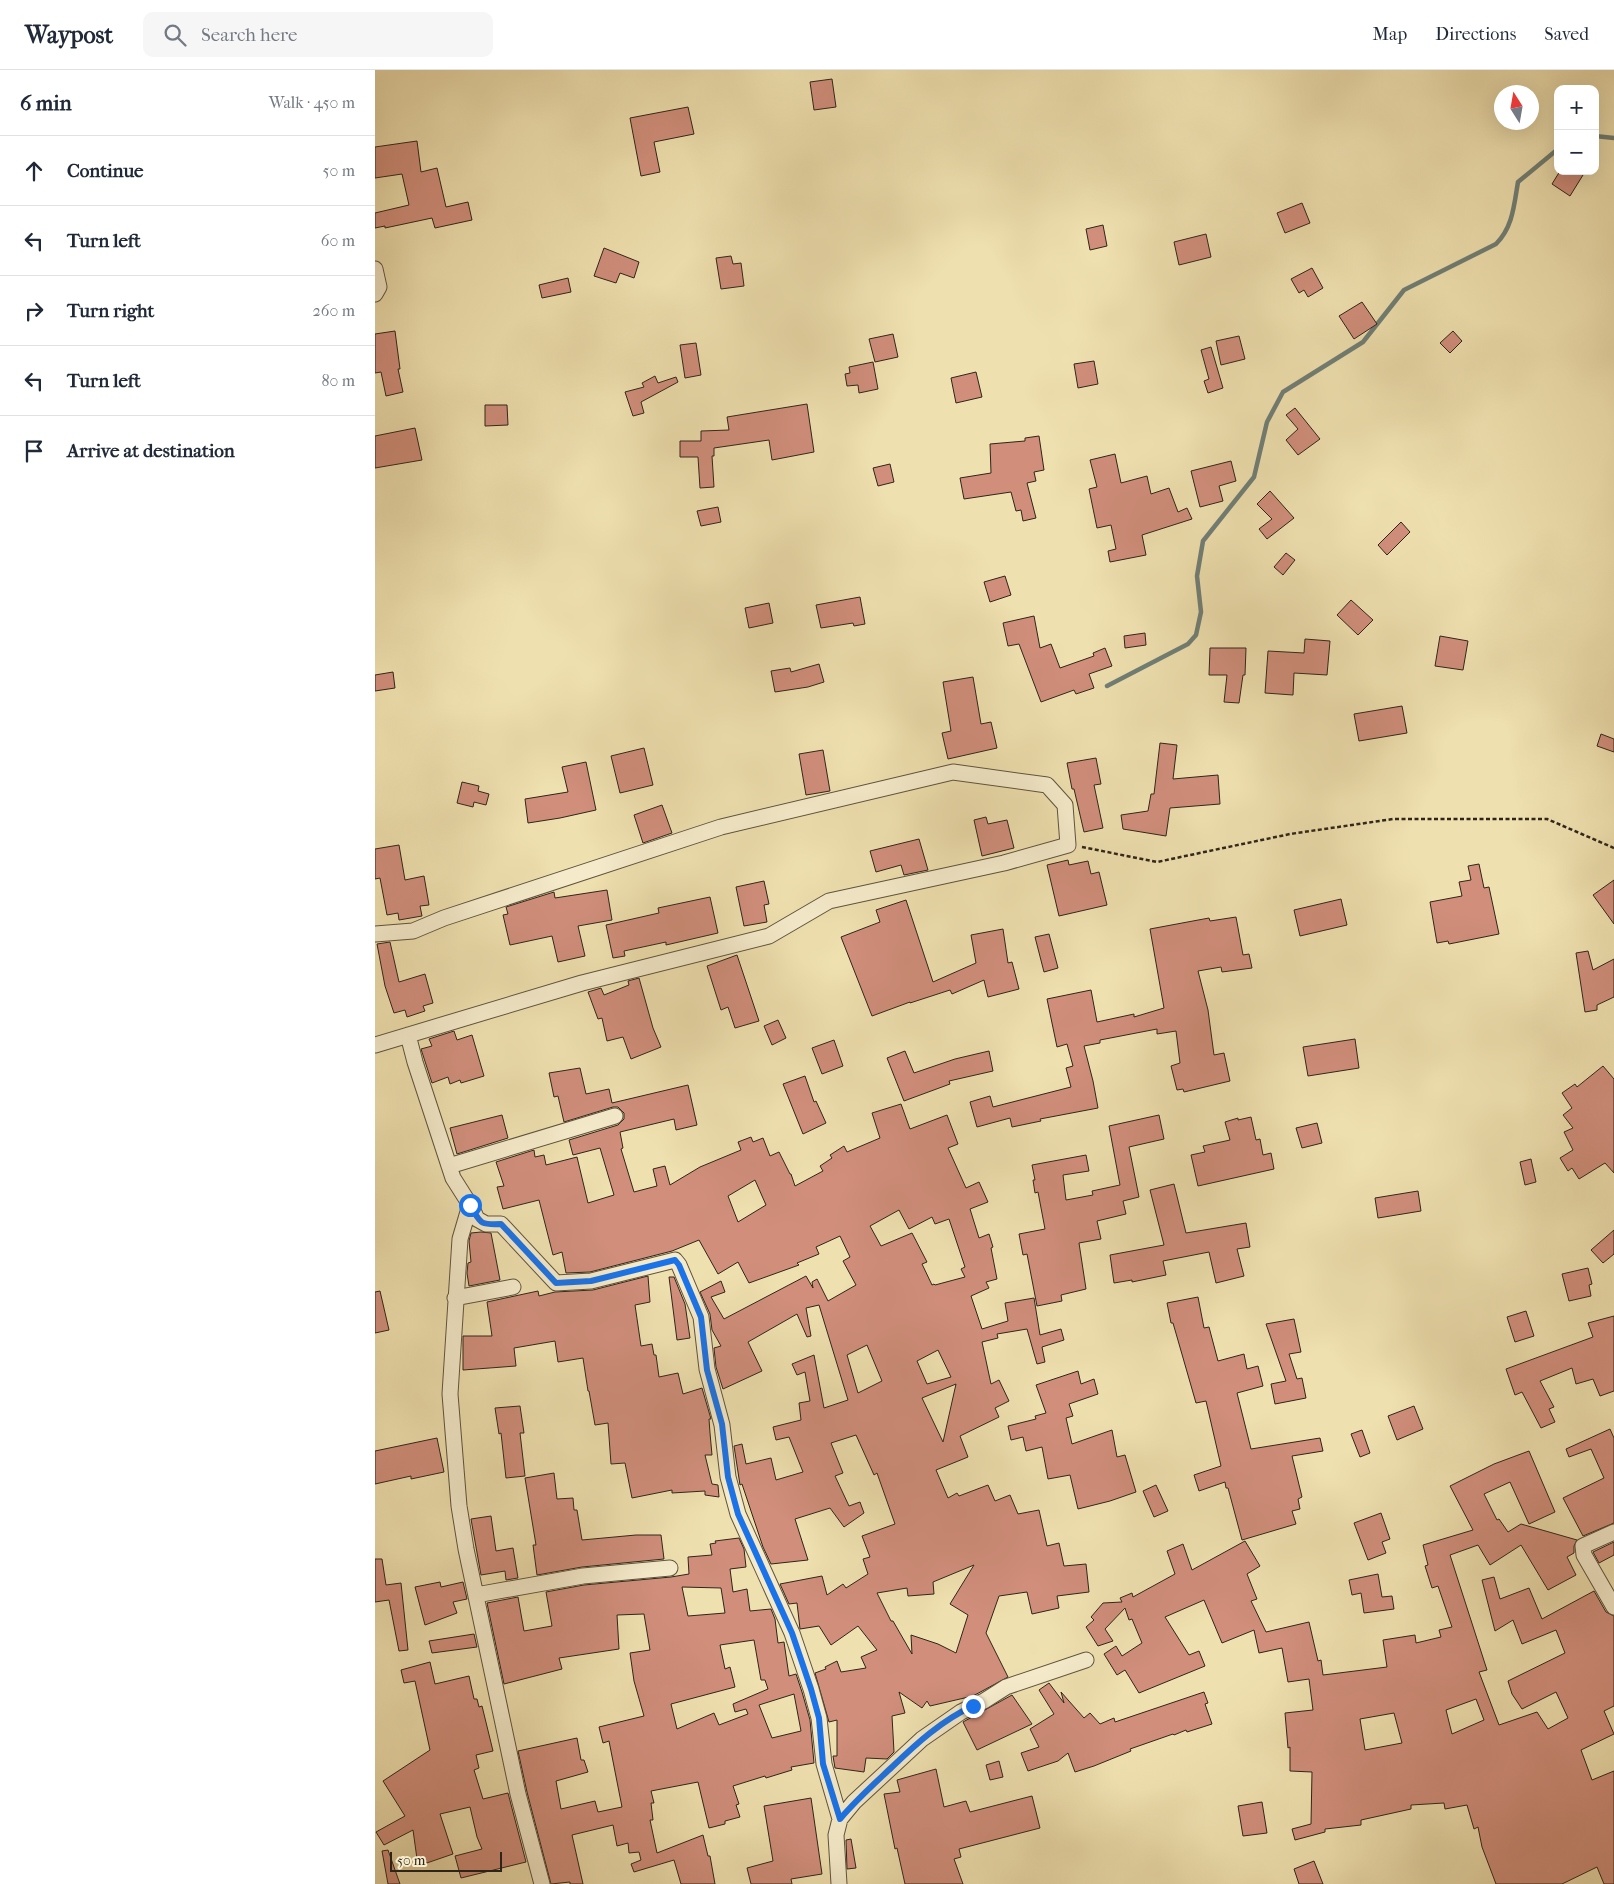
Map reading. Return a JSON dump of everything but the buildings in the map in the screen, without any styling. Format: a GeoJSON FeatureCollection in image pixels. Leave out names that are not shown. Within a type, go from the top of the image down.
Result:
{"type":"FeatureCollection","features":[{"type":"Feature","properties":{"kind":"street"},"geometry":{"type":"LineString","coordinates":[[375,269],[379,287],[375,294]]}},
{"type":"Feature","properties":{"kind":"street"},"geometry":{"type":"LineString","coordinates":[[375,934],[413,931],[444,918],[721,827],[953,772],[1047,785],[1065,805],[1068,845],[1004,863],[829,901],[769,936],[582,983],[375,1045]]}},
{"type":"Feature","properties":{"kind":"street"},"geometry":{"type":"LineString","coordinates":[[408,1035],[453,1178],[477,1219],[486,1224],[501,1224],[556,1283],[591,1281],[675,1260],[679,1265],[701,1317],[707,1370],[722,1424],[728,1477],[738,1514],[792,1633],[819,1718],[823,1764],[840,1819]]}},
{"type":"Feature","properties":{"kind":"street"},"geometry":{"type":"LineString","coordinates":[[449,1166],[615,1116]]}},
{"type":"Feature","properties":{"kind":"street"},"geometry":{"type":"LineString","coordinates":[[470,1205],[460,1239],[450,1394],[459,1506],[475,1596],[518,1794],[542,1884]]}},
{"type":"Feature","properties":{"kind":"street"},"geometry":{"type":"LineString","coordinates":[[455,1298],[513,1287]]}},
{"type":"Feature","properties":{"kind":"street"},"geometry":{"type":"LineString","coordinates":[[1614,1532],[1583,1546],[1584,1555],[1614,1607]]}},
{"type":"Feature","properties":{"kind":"street"},"geometry":{"type":"LineString","coordinates":[[475,1596],[583,1576],[670,1568]]}},
{"type":"Feature","properties":{"kind":"street"},"geometry":{"type":"LineString","coordinates":[[839,1884],[836,1835],[840,1819],[854,1802],[922,1739],[961,1712],[984,1701],[1006,1687],[1086,1660]]}},
{"type":"Feature","properties":{"kind":"path"},"geometry":{"type":"LineString","coordinates":[[1068,845],[1157,862],[1290,834],[1393,819],[1537,819],[1547,820],[1614,848]]}},
{"type":"Feature","properties":{"kind":"waterway"},"geometry":{"type":"LineString","coordinates":[[1599,136],[1614,138]]}},
{"type":"Feature","properties":{"kind":"waterway"},"geometry":{"type":"LineString","coordinates":[[1107,686],[1188,644],[1196,635],[1201,612],[1197,576],[1203,541],[1254,477],[1267,422],[1283,392],[1363,342],[1404,290],[1496,244],[1509,223],[1518,182],[1554,152]]}},
{"type":"Feature","properties":{"kind":"route"},"geometry":{"type":"LineString","coordinates":[[470,1205],[477,1219],[486,1224],[501,1224],[556,1283],[591,1281],[675,1260],[679,1265],[701,1317],[707,1370],[722,1424],[728,1477],[738,1514],[792,1633],[811,1689],[819,1718],[823,1764],[840,1819],[854,1802],[922,1739],[973,1706]]}}]}
